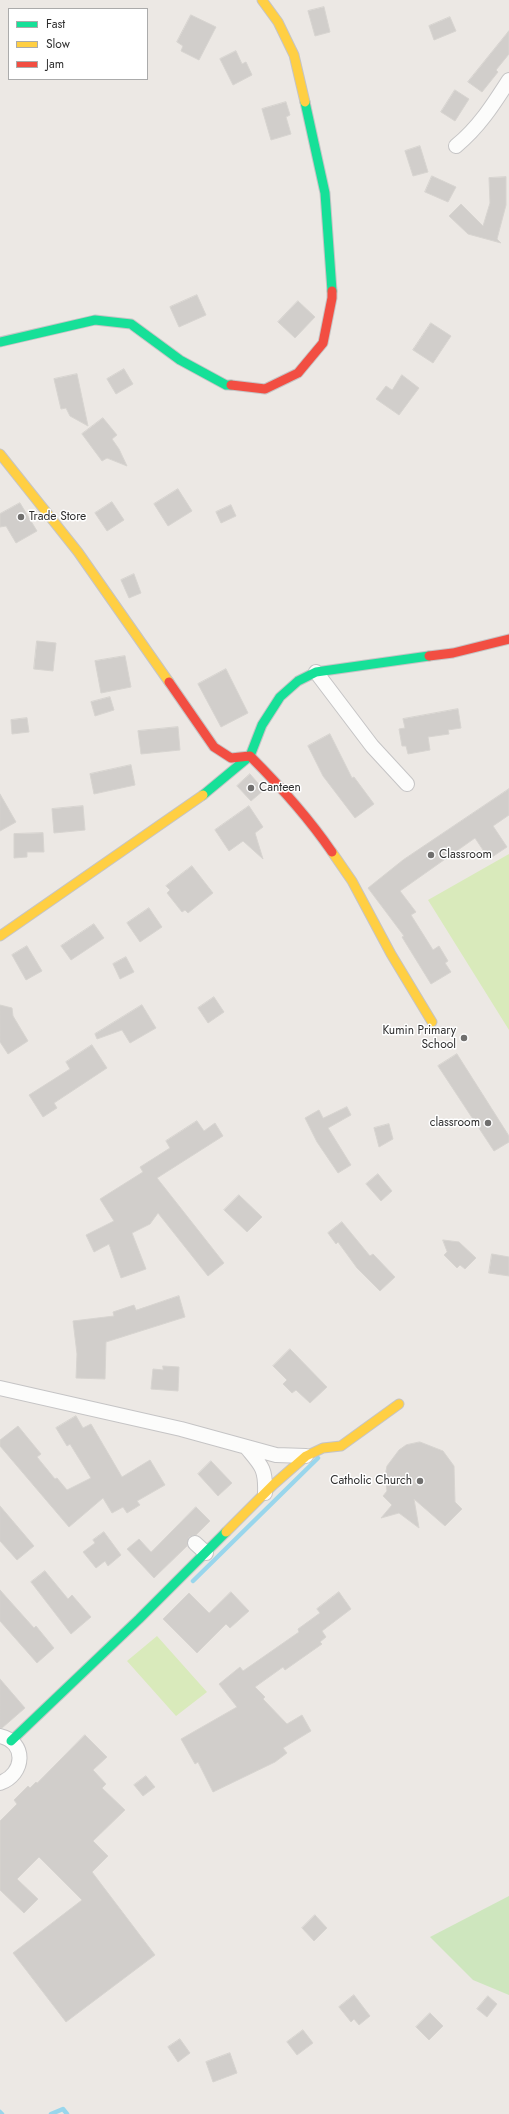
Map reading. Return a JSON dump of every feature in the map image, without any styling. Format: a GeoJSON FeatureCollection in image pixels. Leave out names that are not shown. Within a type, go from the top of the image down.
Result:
{"type":"FeatureCollection","features":[{"type":"Feature","properties":{"kind":"street"},"geometry":{"type":"LineString","coordinates":[[0,342],[95,320],[131,324],[180,360],[226,385],[265,389],[298,373],[323,344],[332,298],[323,180],[294,55],[278,22],[262,0]]}},
{"type":"Feature","properties":{"kind":"street"},"geometry":{"type":"LineString","coordinates":[[456,146],[472,134],[509,80]]}},
{"type":"Feature","properties":{"kind":"street"},"geometry":{"type":"LineString","coordinates":[[0,454],[78,552],[214,747],[230,758],[250,756]]}},
{"type":"Feature","properties":{"kind":"street"},"geometry":{"type":"LineString","coordinates":[[0,936],[214,788],[250,756],[262,725],[280,698],[298,681],[316,672],[453,653],[509,639]]}},
{"type":"Feature","properties":{"kind":"street"},"geometry":{"type":"LineString","coordinates":[[316,672],[372,746],[408,784]]}},
{"type":"Feature","properties":{"kind":"street"},"geometry":{"type":"LineString","coordinates":[[250,756],[279,785],[316,830],[352,881],[391,954],[432,1022]]}},
{"type":"Feature","properties":{"kind":"street"},"geometry":{"type":"LineString","coordinates":[[0,1388],[181,1429],[276,1455],[306,1456]]}},
{"type":"Feature","properties":{"kind":"street"},"geometry":{"type":"LineString","coordinates":[[0,1783],[7,1780],[18,1769],[19,1754],[6,1738],[206,1553],[266,1493],[306,1456],[323,1448],[341,1446],[399,1404]]}},
{"type":"Feature","properties":{"kind":"street"},"geometry":{"type":"LineString","coordinates":[[246,1447],[262,1466],[266,1475],[266,1493]]}},
{"type":"Feature","properties":{"kind":"street"},"geometry":{"type":"LineString","coordinates":[[195,1543],[206,1553]]}},
{"type":"Feature","properties":{"kind":"green space"},"geometry":{"type":"Polygon","coordinates":[[[509,854],[509,1030],[428,900],[509,854]]]}},
{"type":"Feature","properties":{"kind":"green space"},"geometry":{"type":"Polygon","coordinates":[[[157,1636],[207,1692],[176,1716],[127,1661],[157,1636]]]}},
{"type":"Feature","properties":{"kind":"green space"},"geometry":{"type":"Polygon","coordinates":[[[509,1896],[509,1995],[473,1980],[430,1937],[509,1896]]]}},
{"type":"Feature","properties":{"kind":"building"},"geometry":{"type":"Polygon","coordinates":[[[324,7],[330,32],[315,36],[308,11],[324,7]]]}},
{"type":"Feature","properties":{"kind":"building"},"geometry":{"type":"Polygon","coordinates":[[[191,15],[216,27],[199,60],[181,51],[183,46],[177,42],[191,15]]]}},
{"type":"Feature","properties":{"kind":"building"},"geometry":{"type":"Polygon","coordinates":[[[450,17],[456,31],[434,40],[429,26],[450,17]]]}},
{"type":"Feature","properties":{"kind":"building"},"geometry":{"type":"Polygon","coordinates":[[[509,31],[509,54],[496,70],[498,72],[482,92],[468,82],[509,31]]]}},
{"type":"Feature","properties":{"kind":"building"},"geometry":{"type":"Polygon","coordinates":[[[236,51],[242,64],[246,62],[252,75],[233,85],[220,59],[236,51]]]}},
{"type":"Feature","properties":{"kind":"building"},"geometry":{"type":"Polygon","coordinates":[[[455,90],[469,99],[455,121],[441,112],[455,90]]]}},
{"type":"Feature","properties":{"kind":"building"},"geometry":{"type":"Polygon","coordinates":[[[286,102],[290,115],[286,117],[291,134],[271,140],[262,109],[286,102]]]}},
{"type":"Feature","properties":{"kind":"building"},"geometry":{"type":"Polygon","coordinates":[[[420,146],[428,172],[413,176],[405,151],[420,146]]]}},
{"type":"Feature","properties":{"kind":"building"},"geometry":{"type":"Polygon","coordinates":[[[432,176],[456,187],[448,202],[425,192],[432,176]]]}},
{"type":"Feature","properties":{"kind":"building"},"geometry":{"type":"Polygon","coordinates":[[[506,177],[506,205],[497,239],[501,243],[468,234],[449,216],[461,204],[483,226],[490,203],[489,178],[506,177]]]}},
{"type":"Feature","properties":{"kind":"building"},"geometry":{"type":"Polygon","coordinates":[[[197,295],[206,315],[179,327],[170,307],[197,295]]]}},
{"type":"Feature","properties":{"kind":"building"},"geometry":{"type":"Polygon","coordinates":[[[298,301],[315,317],[295,338],[278,322],[298,301]]]}},
{"type":"Feature","properties":{"kind":"building"},"geometry":{"type":"Polygon","coordinates":[[[431,323],[451,336],[433,363],[413,350],[431,323]]]}},
{"type":"Feature","properties":{"kind":"building"},"geometry":{"type":"Polygon","coordinates":[[[124,369],[133,384],[116,394],[107,379],[124,369]]]}},
{"type":"Feature","properties":{"kind":"building"},"geometry":{"type":"Polygon","coordinates":[[[77,374],[88,426],[70,416],[66,408],[61,409],[54,379],[77,374]]]}},
{"type":"Feature","properties":{"kind":"building"},"geometry":{"type":"Polygon","coordinates":[[[402,375],[419,388],[399,415],[376,399],[386,386],[392,390],[402,375]]]}},
{"type":"Feature","properties":{"kind":"building"},"geometry":{"type":"Polygon","coordinates":[[[103,418],[117,435],[112,439],[119,449],[127,466],[107,458],[102,461],[82,434],[103,418]]]}},
{"type":"Feature","properties":{"kind":"building"},"geometry":{"type":"Polygon","coordinates":[[[178,489],[192,511],[168,526],[154,504],[178,489]]]}},
{"type":"Feature","properties":{"kind":"building"},"geometry":{"type":"Polygon","coordinates":[[[112,502],[124,520],[107,531],[95,513],[112,502]]]}},
{"type":"Feature","properties":{"kind":"building","name":"Trade Store"},"geometry":{"type":"Polygon","coordinates":[[[20,503],[37,531],[16,543],[6,526],[0,527],[0,514],[20,503]]]}},
{"type":"Feature","properties":{"kind":"building"},"geometry":{"type":"Polygon","coordinates":[[[231,505],[236,516],[221,523],[216,512],[231,505]]]}},
{"type":"Feature","properties":{"kind":"building"},"geometry":{"type":"Polygon","coordinates":[[[134,574],[141,593],[129,598],[121,580],[134,574]]]}},
{"type":"Feature","properties":{"kind":"building"},"geometry":{"type":"Polygon","coordinates":[[[37,641],[56,643],[53,671],[34,669],[37,641]]]}},
{"type":"Feature","properties":{"kind":"building"},"geometry":{"type":"Polygon","coordinates":[[[125,656],[131,687],[101,693],[95,661],[125,656]]]}},
{"type":"Feature","properties":{"kind":"building"},"geometry":{"type":"Polygon","coordinates":[[[226,669],[248,713],[221,727],[198,684],[226,669]]]}},
{"type":"Feature","properties":{"kind":"building"},"geometry":{"type":"Polygon","coordinates":[[[110,697],[114,710],[95,716],[91,702],[110,697]]]}},
{"type":"Feature","properties":{"kind":"building"},"geometry":{"type":"Polygon","coordinates":[[[458,709],[461,728],[448,730],[449,734],[428,737],[430,750],[408,754],[406,746],[402,746],[399,729],[405,728],[403,719],[458,709]]]}},
{"type":"Feature","properties":{"kind":"building"},"geometry":{"type":"Polygon","coordinates":[[[27,718],[29,732],[12,734],[11,720],[27,718]]]}},
{"type":"Feature","properties":{"kind":"building"},"geometry":{"type":"Polygon","coordinates":[[[178,727],[180,750],[141,754],[138,731],[178,727]]]}},
{"type":"Feature","properties":{"kind":"building"},"geometry":{"type":"Polygon","coordinates":[[[330,734],[352,778],[354,777],[374,804],[355,818],[323,776],[308,746],[330,734]]]}},
{"type":"Feature","properties":{"kind":"building"},"geometry":{"type":"Polygon","coordinates":[[[131,765],[135,785],[94,794],[90,774],[131,765]]]}},
{"type":"Feature","properties":{"kind":"building","name":"Canteen"},"geometry":{"type":"Polygon","coordinates":[[[250,774],[264,790],[251,801],[237,786],[250,774]]]}},
{"type":"Feature","properties":{"kind":"building"},"geometry":{"type":"Polygon","coordinates":[[[509,789],[509,815],[493,826],[507,847],[489,859],[475,838],[400,891],[416,912],[411,915],[433,950],[439,946],[448,961],[445,963],[451,972],[431,984],[402,937],[404,936],[368,888],[403,860],[509,789]]]}},
{"type":"Feature","properties":{"kind":"building"},"geometry":{"type":"Polygon","coordinates":[[[0,794],[16,822],[0,831],[0,794]]]}},
{"type":"Feature","properties":{"kind":"building"},"geometry":{"type":"Polygon","coordinates":[[[83,806],[85,830],[54,833],[52,809],[83,806]]]}},
{"type":"Feature","properties":{"kind":"building"},"geometry":{"type":"Polygon","coordinates":[[[249,806],[263,827],[255,833],[263,859],[243,841],[229,851],[215,830],[249,806]]]}},
{"type":"Feature","properties":{"kind":"building"},"geometry":{"type":"Polygon","coordinates":[[[43,833],[44,852],[27,852],[27,857],[14,858],[14,834],[43,833]]]}},
{"type":"Feature","properties":{"kind":"building"},"geometry":{"type":"Polygon","coordinates":[[[192,866],[213,893],[188,913],[185,910],[182,912],[167,893],[170,890],[166,886],[192,866]]]}},
{"type":"Feature","properties":{"kind":"building"},"geometry":{"type":"Polygon","coordinates":[[[149,908],[162,927],[140,942],[127,923],[149,908]]]}},
{"type":"Feature","properties":{"kind":"building"},"geometry":{"type":"Polygon","coordinates":[[[94,924],[104,938],[71,960],[61,946],[94,924]]]}},
{"type":"Feature","properties":{"kind":"building"},"geometry":{"type":"Polygon","coordinates":[[[27,946],[42,971],[26,980],[12,955],[27,946]]]}},
{"type":"Feature","properties":{"kind":"building"},"geometry":{"type":"Polygon","coordinates":[[[126,957],[134,972],[120,979],[113,964],[126,957]]]}},
{"type":"Feature","properties":{"kind":"building"},"geometry":{"type":"Polygon","coordinates":[[[214,997],[224,1012],[208,1023],[198,1008],[214,997]]]}},
{"type":"Feature","properties":{"kind":"building"},"geometry":{"type":"Polygon","coordinates":[[[0,1005],[12,1008],[13,1016],[28,1041],[8,1054],[0,1042],[0,1005]]]}},
{"type":"Feature","properties":{"kind":"building"},"geometry":{"type":"Polygon","coordinates":[[[142,1005],[156,1028],[130,1043],[122,1030],[97,1039],[95,1034],[142,1005]]]}},
{"type":"Feature","properties":{"kind":"building"},"geometry":{"type":"Polygon","coordinates":[[[92,1045],[107,1068],[54,1103],[57,1108],[43,1117],[29,1095],[70,1069],[66,1062],[92,1045]]]}},
{"type":"Feature","properties":{"kind":"building"},"geometry":{"type":"Polygon","coordinates":[[[457,1054],[509,1136],[509,1142],[494,1151],[438,1066],[457,1054]]]}},
{"type":"Feature","properties":{"kind":"building"},"geometry":{"type":"Polygon","coordinates":[[[347,1107],[351,1115],[328,1128],[351,1165],[338,1173],[317,1142],[305,1118],[319,1110],[323,1118],[347,1107]]]}},
{"type":"Feature","properties":{"kind":"building"},"geometry":{"type":"Polygon","coordinates":[[[197,1121],[204,1131],[215,1123],[223,1136],[157,1178],[224,1263],[208,1276],[158,1213],[150,1224],[132,1233],[146,1269],[121,1278],[109,1244],[94,1252],[86,1235],[114,1221],[100,1199],[143,1172],[140,1167],[170,1148],[166,1141],[197,1121]]]}},
{"type":"Feature","properties":{"kind":"building"},"geometry":{"type":"Polygon","coordinates":[[[389,1124],[393,1139],[379,1147],[374,1128],[389,1124]]]}},
{"type":"Feature","properties":{"kind":"building"},"geometry":{"type":"Polygon","coordinates":[[[378,1174],[392,1191],[381,1201],[366,1184],[378,1174]]]}},
{"type":"Feature","properties":{"kind":"building"},"geometry":{"type":"Polygon","coordinates":[[[239,1195],[262,1217],[247,1232],[224,1210],[239,1195]]]}},
{"type":"Feature","properties":{"kind":"building"},"geometry":{"type":"Polygon","coordinates":[[[342,1222],[370,1256],[373,1254],[395,1277],[380,1291],[357,1268],[338,1242],[336,1244],[328,1233],[342,1222]]]}},
{"type":"Feature","properties":{"kind":"building"},"geometry":{"type":"Polygon","coordinates":[[[443,1240],[459,1242],[476,1258],[465,1269],[460,1265],[457,1268],[444,1255],[447,1252],[443,1240]]]}},
{"type":"Feature","properties":{"kind":"building"},"geometry":{"type":"Polygon","coordinates":[[[492,1254],[509,1257],[509,1276],[489,1273],[492,1254]]]}},
{"type":"Feature","properties":{"kind":"building"},"geometry":{"type":"Polygon","coordinates":[[[179,1296],[185,1317],[106,1342],[105,1379],[76,1378],[77,1354],[73,1321],[114,1316],[113,1312],[134,1305],[136,1310],[179,1296]]]}},
{"type":"Feature","properties":{"kind":"building"},"geometry":{"type":"Polygon","coordinates":[[[290,1349],[327,1387],[310,1403],[296,1390],[292,1393],[283,1384],[287,1380],[273,1366],[290,1349]]]}},
{"type":"Feature","properties":{"kind":"building"},"geometry":{"type":"Polygon","coordinates":[[[163,1366],[179,1367],[178,1391],[151,1389],[153,1369],[163,1370],[163,1366]]]}},
{"type":"Feature","properties":{"kind":"building"},"geometry":{"type":"Polygon","coordinates":[[[76,1416],[83,1428],[91,1424],[122,1477],[150,1460],[165,1485],[137,1501],[140,1505],[127,1513],[123,1507],[112,1513],[103,1498],[69,1527],[0,1446],[0,1440],[18,1426],[41,1454],[37,1457],[55,1479],[57,1478],[67,1490],[91,1478],[70,1444],[67,1446],[56,1428],[76,1416]]]}},
{"type":"Feature","properties":{"kind":"building","name":"Catholic Church"},"geometry":{"type":"Polygon","coordinates":[[[420,1442],[443,1451],[454,1466],[455,1502],[462,1509],[445,1526],[414,1499],[419,1528],[399,1513],[381,1518],[392,1505],[383,1496],[387,1491],[385,1476],[387,1466],[399,1450],[406,1445],[420,1442]]]}},
{"type":"Feature","properties":{"kind":"building"},"geometry":{"type":"Polygon","coordinates":[[[211,1461],[232,1483],[218,1496],[198,1474],[211,1461]]]}},
{"type":"Feature","properties":{"kind":"building"},"geometry":{"type":"Polygon","coordinates":[[[0,1506],[34,1546],[17,1560],[0,1541],[0,1506]]]}},
{"type":"Feature","properties":{"kind":"building"},"geometry":{"type":"Polygon","coordinates":[[[196,1507],[210,1521],[196,1535],[189,1537],[187,1546],[154,1578],[127,1549],[139,1539],[151,1552],[196,1507]]]}},
{"type":"Feature","properties":{"kind":"building"},"geometry":{"type":"Polygon","coordinates":[[[104,1532],[121,1555],[108,1566],[105,1561],[96,1568],[83,1552],[95,1543],[93,1540],[104,1532]]]}},
{"type":"Feature","properties":{"kind":"building"},"geometry":{"type":"Polygon","coordinates":[[[45,1571],[68,1599],[72,1595],[91,1617],[71,1634],[31,1582],[45,1571]]]}},
{"type":"Feature","properties":{"kind":"building"},"geometry":{"type":"Polygon","coordinates":[[[0,1590],[34,1628],[36,1626],[54,1648],[37,1663],[0,1621],[0,1590]]]}},
{"type":"Feature","properties":{"kind":"building"},"geometry":{"type":"Polygon","coordinates":[[[231,1592],[249,1611],[230,1628],[226,1624],[197,1653],[163,1619],[189,1593],[209,1613],[231,1592]]]}},
{"type":"Feature","properties":{"kind":"building"},"geometry":{"type":"Polygon","coordinates":[[[339,1592],[351,1609],[322,1631],[326,1637],[320,1642],[322,1644],[285,1670],[283,1667],[255,1687],[265,1697],[263,1699],[287,1724],[302,1715],[311,1731],[283,1748],[287,1753],[275,1762],[213,1792],[198,1762],[195,1764],[181,1739],[237,1707],[219,1684],[240,1667],[243,1671],[299,1632],[298,1629],[320,1613],[317,1609],[339,1592]]]}},
{"type":"Feature","properties":{"kind":"building"},"geometry":{"type":"Polygon","coordinates":[[[0,1679],[25,1708],[2,1728],[0,1728],[0,1679]]]}},
{"type":"Feature","properties":{"kind":"building"},"geometry":{"type":"Polygon","coordinates":[[[85,1735],[107,1757],[93,1770],[106,1784],[102,1788],[125,1810],[93,1841],[108,1856],[92,1872],[155,1955],[66,2022],[13,1953],[82,1900],[39,1857],[17,1879],[38,1899],[24,1913],[0,1890],[0,1821],[17,1804],[14,1800],[28,1786],[30,1788],[36,1782],[37,1783],[85,1735]]]}},
{"type":"Feature","properties":{"kind":"building"},"geometry":{"type":"Polygon","coordinates":[[[146,1776],[155,1787],[143,1796],[134,1785],[146,1776]]]}},
{"type":"Feature","properties":{"kind":"building"},"geometry":{"type":"Polygon","coordinates":[[[315,1915],[327,1928],[314,1941],[302,1928],[315,1915]]]}},
{"type":"Feature","properties":{"kind":"building"},"geometry":{"type":"Polygon","coordinates":[[[354,1995],[370,2016],[359,2025],[354,2019],[351,2022],[339,2007],[354,1995]]]}},
{"type":"Feature","properties":{"kind":"building"},"geometry":{"type":"Polygon","coordinates":[[[488,1996],[497,2004],[487,2017],[477,2009],[488,1996]]]}},
{"type":"Feature","properties":{"kind":"building"},"geometry":{"type":"Polygon","coordinates":[[[430,2013],[443,2026],[429,2040],[416,2027],[430,2013]]]}},
{"type":"Feature","properties":{"kind":"building"},"geometry":{"type":"Polygon","coordinates":[[[303,2030],[313,2043],[297,2055],[287,2042],[303,2030]]]}},
{"type":"Feature","properties":{"kind":"building"},"geometry":{"type":"Polygon","coordinates":[[[180,2039],[190,2053],[178,2062],[168,2047],[180,2039]]]}},
{"type":"Feature","properties":{"kind":"building"},"geometry":{"type":"Polygon","coordinates":[[[230,2053],[237,2073],[213,2082],[206,2062],[230,2053]]]}},
{"type":"Feature","properties":{"kind":"waterway"},"geometry":{"type":"LineString","coordinates":[[193,1581],[318,1458]]}},
{"type":"Feature","properties":{"kind":"waterway"},"geometry":{"type":"LineString","coordinates":[[51,2114],[63,2109],[67,2114]]}},
{"type":"Feature","properties":{"kind":"traffic: fast"},"geometry":{"type":"LineString","coordinates":[[305,102],[325,193],[332,291]]}},
{"type":"Feature","properties":{"kind":"traffic: fast"},"geometry":{"type":"LineString","coordinates":[[0,342],[95,320],[131,324],[180,360],[226,385],[231,385]]}},
{"type":"Feature","properties":{"kind":"traffic: fast"},"geometry":{"type":"LineString","coordinates":[[203,795],[250,756],[262,725],[280,697],[298,681],[316,672],[429,656]]}},
{"type":"Feature","properties":{"kind":"traffic: fast"},"geometry":{"type":"LineString","coordinates":[[11,1741],[139,1619],[226,1532]]}},
{"type":"Feature","properties":{"kind":"traffic: slow"},"geometry":{"type":"LineString","coordinates":[[262,0],[278,22],[294,55],[305,102]]}},
{"type":"Feature","properties":{"kind":"traffic: slow"},"geometry":{"type":"LineString","coordinates":[[0,454],[78,552],[169,682]]}},
{"type":"Feature","properties":{"kind":"traffic: slow"},"geometry":{"type":"LineString","coordinates":[[0,936],[203,795]]}},
{"type":"Feature","properties":{"kind":"traffic: slow"},"geometry":{"type":"LineString","coordinates":[[332,852],[352,881],[391,954],[432,1022]]}},
{"type":"Feature","properties":{"kind":"traffic: slow"},"geometry":{"type":"LineString","coordinates":[[226,1532],[273,1485],[306,1456],[323,1448],[341,1446],[399,1404]]}},
{"type":"Feature","properties":{"kind":"traffic: jam"},"geometry":{"type":"LineString","coordinates":[[231,385],[265,389],[298,373],[323,343],[332,291]]}},
{"type":"Feature","properties":{"kind":"traffic: jam"},"geometry":{"type":"LineString","coordinates":[[429,656],[453,653],[509,639]]}},
{"type":"Feature","properties":{"kind":"traffic: jam"},"geometry":{"type":"LineString","coordinates":[[169,682],[214,747],[231,758],[250,756],[293,802],[332,852]]}},
{"type":"Feature","properties":{"kind":"place","name":"Trade Store"},"geometry":{"type":"Point","coordinates":[21,517]}},
{"type":"Feature","properties":{"kind":"place","name":"Canteen"},"geometry":{"type":"Point","coordinates":[251,788]}},
{"type":"Feature","properties":{"kind":"place","name":"Classroom"},"geometry":{"type":"Point","coordinates":[431,855]}},
{"type":"Feature","properties":{"kind":"place","name":"Kumin Primary School"},"geometry":{"type":"Point","coordinates":[464,1038]}},
{"type":"Feature","properties":{"kind":"place","name":"classroom"},"geometry":{"type":"Point","coordinates":[488,1123]}},
{"type":"Feature","properties":{"kind":"place","name":"Catholic Church"},"geometry":{"type":"Point","coordinates":[420,1481]}}]}
